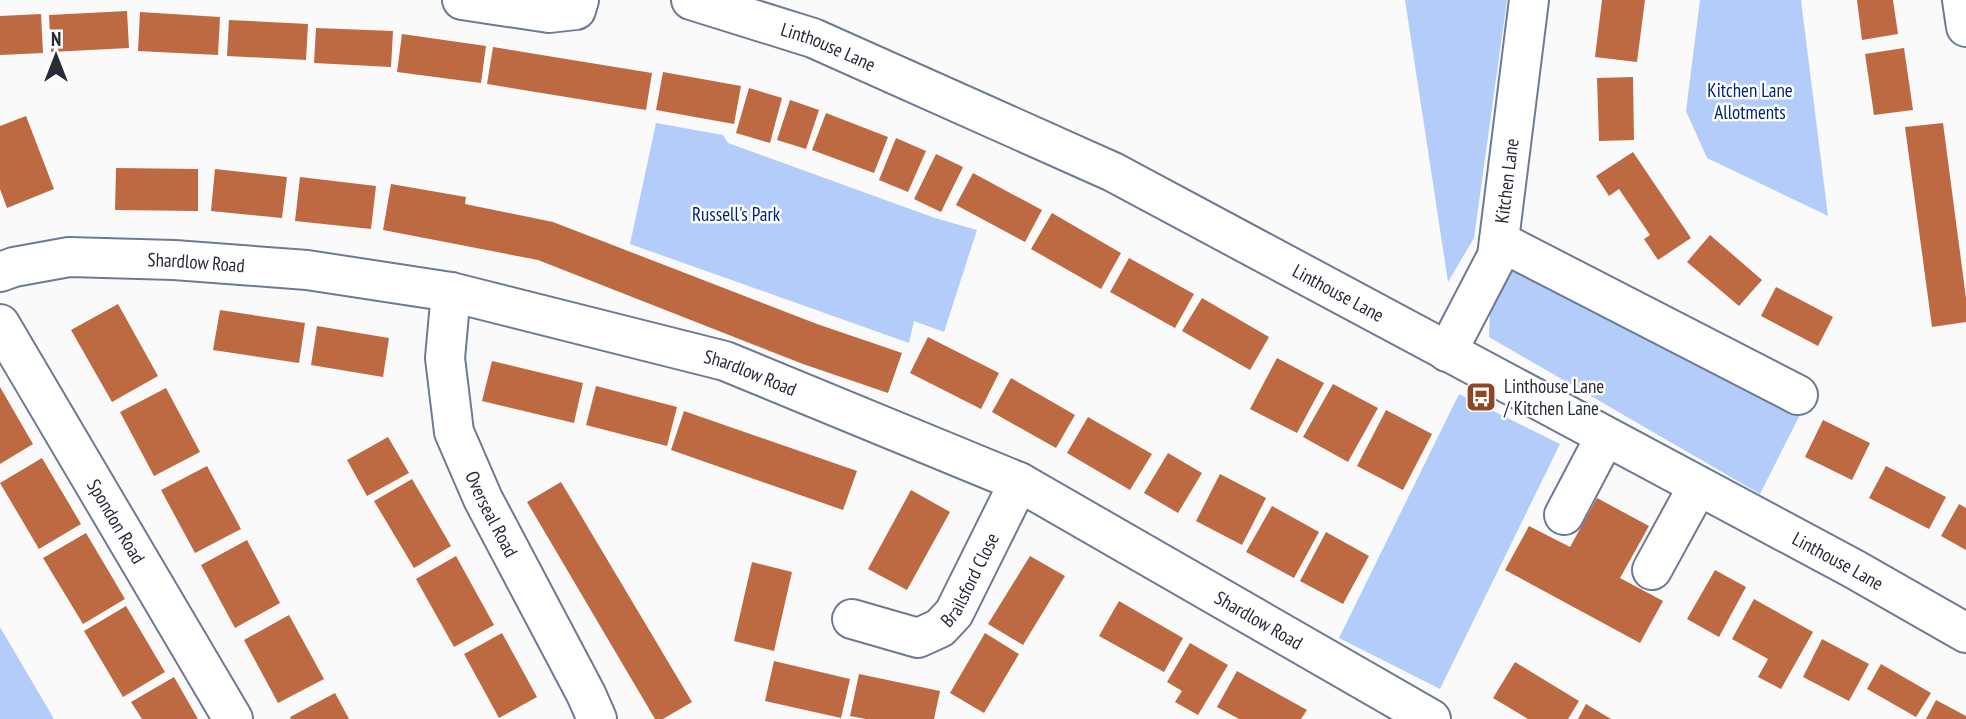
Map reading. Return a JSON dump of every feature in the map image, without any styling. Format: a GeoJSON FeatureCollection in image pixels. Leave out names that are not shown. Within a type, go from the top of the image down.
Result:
{"type":"FeatureCollection","features":[{"type":"Feature","properties":{"kind":"street"},"geometry":{"type":"LineString","coordinates":[[463,0],[549,13],[576,10],[579,0]]}},
{"type":"Feature","properties":{"kind":"street","name":"Linthouse Lane"},"geometry":{"type":"LineString","coordinates":[[691,0],[813,38],[1113,172],[1854,569],[1966,633]]}},
{"type":"Feature","properties":{"kind":"street","name":"Kitchen Lane"},"geometry":{"type":"LineString","coordinates":[[1447,352],[1497,256],[1530,0]]}},
{"type":"Feature","properties":{"kind":"street"},"geometry":{"type":"LineString","coordinates":[[1962,0],[1966,27]]}},
{"type":"Feature","properties":{"kind":"street"},"geometry":{"type":"LineString","coordinates":[[1499,241],[1798,395]]}},
{"type":"Feature","properties":{"kind":"street","name":"Shardlow Road"},"geometry":{"type":"LineString","coordinates":[[0,272],[69,257],[174,260],[307,270],[451,292],[725,361],[1019,482],[1431,719]]}},
{"type":"Feature","properties":{"kind":"street","name":"Overseal Road"},"geometry":{"type":"LineString","coordinates":[[451,292],[445,358],[454,432],[484,499],[597,719]]}},
{"type":"Feature","properties":{"kind":"street","name":"Spondon Road"},"geometry":{"type":"LineString","coordinates":[[0,324],[233,719]]}},
{"type":"Feature","properties":{"kind":"street"},"geometry":{"type":"LineString","coordinates":[[1564,515],[1605,437]]}},
{"type":"Feature","properties":{"kind":"street","name":"Brailsford Close"},"geometry":{"type":"LineString","coordinates":[[852,620],[918,638],[940,628],[954,613],[1019,482]]}},
{"type":"Feature","properties":{"kind":"street"},"geometry":{"type":"LineString","coordinates":[[1652,570],[1698,486]]}},
{"type":"Feature","properties":{"kind":"green space"},"geometry":{"type":"Polygon","coordinates":[[[1405,0],[1507,0],[1474,238],[1448,282],[1405,0]]]}},
{"type":"Feature","properties":{"kind":"green space","name":"Kitchen Lane Allotments"},"geometry":{"type":"Polygon","coordinates":[[[1700,0],[1801,0],[1828,216],[1707,158],[1686,111],[1700,0]]]}},
{"type":"Feature","properties":{"kind":"green space","name":"Russell's Park"},"geometry":{"type":"Polygon","coordinates":[[[656,123],[723,135],[728,143],[935,218],[977,230],[944,332],[914,321],[909,343],[630,244],[656,123]]]}},
{"type":"Feature","properties":{"kind":"green space"},"geometry":{"type":"Polygon","coordinates":[[[1524,241],[1812,391],[1760,494],[1489,337],[1490,312],[1524,241]]]}},
{"type":"Feature","properties":{"kind":"green space"},"geometry":{"type":"Polygon","coordinates":[[[1459,394],[1560,444],[1440,689],[1339,638],[1459,394]]]}},
{"type":"Feature","properties":{"kind":"green space"},"geometry":{"type":"Polygon","coordinates":[[[0,627],[54,719],[0,719],[0,627]]]}},
{"type":"Feature","properties":{"kind":"building"},"geometry":{"type":"Polygon","coordinates":[[[1602,0],[1645,0],[1637,62],[1595,57],[1602,0]]]}},
{"type":"Feature","properties":{"kind":"building"},"geometry":{"type":"Polygon","coordinates":[[[1857,0],[1893,0],[1898,34],[1862,40],[1857,0]]]}},
{"type":"Feature","properties":{"kind":"building"},"geometry":{"type":"Polygon","coordinates":[[[127,11],[129,48],[51,52],[49,15],[127,11]]]}},
{"type":"Feature","properties":{"kind":"building"},"geometry":{"type":"Polygon","coordinates":[[[140,12],[220,17],[218,55],[138,51],[140,12]]]}},
{"type":"Feature","properties":{"kind":"building"},"geometry":{"type":"Polygon","coordinates":[[[41,14],[43,53],[0,55],[0,16],[41,14]]]}},
{"type":"Feature","properties":{"kind":"building"},"geometry":{"type":"Polygon","coordinates":[[[229,20],[308,24],[306,60],[227,56],[229,20]]]}},
{"type":"Feature","properties":{"kind":"building"},"geometry":{"type":"Polygon","coordinates":[[[316,28],[393,31],[391,67],[314,63],[316,28]]]}},
{"type":"Feature","properties":{"kind":"building"},"geometry":{"type":"Polygon","coordinates":[[[402,34],[486,46],[481,83],[397,72],[402,34]]]}},
{"type":"Feature","properties":{"kind":"building"},"geometry":{"type":"Polygon","coordinates":[[[493,47],[652,73],[646,110],[487,84],[493,47]]]}},
{"type":"Feature","properties":{"kind":"building"},"geometry":{"type":"Polygon","coordinates":[[[1904,48],[1913,110],[1874,115],[1865,54],[1904,48]]]}},
{"type":"Feature","properties":{"kind":"building"},"geometry":{"type":"Polygon","coordinates":[[[663,72],[741,86],[734,124],[656,110],[663,72]]]}},
{"type":"Feature","properties":{"kind":"building"},"geometry":{"type":"Polygon","coordinates":[[[1633,77],[1634,140],[1599,141],[1597,78],[1633,77]]]}},
{"type":"Feature","properties":{"kind":"building"},"geometry":{"type":"Polygon","coordinates":[[[749,88],[782,98],[770,143],[736,133],[749,88]]]}},
{"type":"Feature","properties":{"kind":"building"},"geometry":{"type":"Polygon","coordinates":[[[790,100],[819,110],[806,149],[777,140],[790,100]]]}},
{"type":"Feature","properties":{"kind":"building"},"geometry":{"type":"Polygon","coordinates":[[[826,113],[888,137],[874,173],[812,150],[826,113]]]}},
{"type":"Feature","properties":{"kind":"building"},"geometry":{"type":"Polygon","coordinates":[[[26,116],[54,189],[7,208],[0,189],[0,126],[26,116]]]}},
{"type":"Feature","properties":{"kind":"building"},"geometry":{"type":"Polygon","coordinates":[[[1943,123],[1966,298],[1966,322],[1932,327],[1905,127],[1943,123]]]}},
{"type":"Feature","properties":{"kind":"building"},"geometry":{"type":"Polygon","coordinates":[[[896,138],[926,151],[908,192],[879,180],[896,138]]]}},
{"type":"Feature","properties":{"kind":"building"},"geometry":{"type":"Polygon","coordinates":[[[1633,152],[1691,238],[1658,260],[1644,239],[1650,235],[1619,189],[1609,196],[1596,176],[1633,152]]]}},
{"type":"Feature","properties":{"kind":"building"},"geometry":{"type":"Polygon","coordinates":[[[936,154],[963,167],[941,212],[914,199],[936,154]]]}},
{"type":"Feature","properties":{"kind":"building"},"geometry":{"type":"Polygon","coordinates":[[[116,168],[198,169],[198,211],[115,210],[116,168]]]}},
{"type":"Feature","properties":{"kind":"building"},"geometry":{"type":"Polygon","coordinates":[[[215,169],[287,177],[282,218],[211,211],[215,169]]]}},
{"type":"Feature","properties":{"kind":"building"},"geometry":{"type":"Polygon","coordinates":[[[973,173],[1042,210],[1025,242],[956,205],[973,173]]]}},
{"type":"Feature","properties":{"kind":"building"},"geometry":{"type":"Polygon","coordinates":[[[300,177],[376,186],[371,229],[295,221],[300,177]]]}},
{"type":"Feature","properties":{"kind":"building"},"geometry":{"type":"Polygon","coordinates":[[[391,184],[466,197],[465,204],[553,222],[817,324],[902,353],[888,393],[803,364],[538,260],[383,230],[391,184]]]}},
{"type":"Feature","properties":{"kind":"building"},"geometry":{"type":"Polygon","coordinates":[[[1052,213],[1121,253],[1101,289],[1031,249],[1052,213]]]}},
{"type":"Feature","properties":{"kind":"building"},"geometry":{"type":"Polygon","coordinates":[[[1710,235],[1762,280],[1739,306],[1687,262],[1710,235]]]}},
{"type":"Feature","properties":{"kind":"building"},"geometry":{"type":"Polygon","coordinates":[[[1129,258],[1194,294],[1175,328],[1110,292],[1129,258]]]}},
{"type":"Feature","properties":{"kind":"building"},"geometry":{"type":"Polygon","coordinates":[[[1776,287],[1833,317],[1818,346],[1761,316],[1776,287]]]}},
{"type":"Feature","properties":{"kind":"building"},"geometry":{"type":"Polygon","coordinates":[[[1202,298],[1269,337],[1250,370],[1182,331],[1202,298]]]}},
{"type":"Feature","properties":{"kind":"building"},"geometry":{"type":"Polygon","coordinates":[[[118,304],[158,376],[112,402],[71,330],[118,304]]]}},
{"type":"Feature","properties":{"kind":"building"},"geometry":{"type":"Polygon","coordinates":[[[220,310],[305,323],[299,363],[213,350],[220,310]]]}},
{"type":"Feature","properties":{"kind":"building"},"geometry":{"type":"Polygon","coordinates":[[[317,326],[389,338],[383,377],[311,365],[317,326]]]}},
{"type":"Feature","properties":{"kind":"building"},"geometry":{"type":"Polygon","coordinates":[[[928,337],[999,373],[981,409],[910,373],[928,337]]]}},
{"type":"Feature","properties":{"kind":"building"},"geometry":{"type":"Polygon","coordinates":[[[1277,358],[1324,383],[1297,433],[1250,409],[1277,358]]]}},
{"type":"Feature","properties":{"kind":"building"},"geometry":{"type":"Polygon","coordinates":[[[492,361],[583,383],[574,423],[482,401],[492,361]]]}},
{"type":"Feature","properties":{"kind":"building"},"geometry":{"type":"Polygon","coordinates":[[[1011,378],[1075,415],[1056,448],[992,412],[1011,378]]]}},
{"type":"Feature","properties":{"kind":"building"},"geometry":{"type":"Polygon","coordinates":[[[1333,384],[1378,408],[1348,462],[1303,437],[1333,384]]]}},
{"type":"Feature","properties":{"kind":"building"},"geometry":{"type":"Polygon","coordinates":[[[596,386],[677,407],[667,446],[586,425],[596,386]]]}},
{"type":"Feature","properties":{"kind":"building"},"geometry":{"type":"Polygon","coordinates":[[[0,387],[33,444],[0,464],[0,387]]]}},
{"type":"Feature","properties":{"kind":"building"},"geometry":{"type":"Polygon","coordinates":[[[166,388],[200,452],[154,476],[120,412],[166,388]]]}},
{"type":"Feature","properties":{"kind":"building"},"geometry":{"type":"Polygon","coordinates":[[[1386,410],[1432,434],[1403,490],[1357,466],[1386,410]]]}},
{"type":"Feature","properties":{"kind":"building"},"geometry":{"type":"Polygon","coordinates":[[[684,411],[857,471],[843,510],[671,450],[684,411]]]}},
{"type":"Feature","properties":{"kind":"building"},"geometry":{"type":"Polygon","coordinates":[[[1088,417],[1152,454],[1130,490],[1067,453],[1088,417]]]}},
{"type":"Feature","properties":{"kind":"building"},"geometry":{"type":"Polygon","coordinates":[[[1823,420],[1870,443],[1852,480],[1805,457],[1823,420]]]}},
{"type":"Feature","properties":{"kind":"building"},"geometry":{"type":"Polygon","coordinates":[[[388,437],[409,473],[367,496],[347,460],[388,437]]]}},
{"type":"Feature","properties":{"kind":"building"},"geometry":{"type":"Polygon","coordinates":[[[1168,453],[1202,473],[1178,513],[1144,493],[1168,453]]]}},
{"type":"Feature","properties":{"kind":"building"},"geometry":{"type":"Polygon","coordinates":[[[42,458],[81,524],[39,549],[0,483],[42,458]]]}},
{"type":"Feature","properties":{"kind":"building"},"geometry":{"type":"Polygon","coordinates":[[[207,466],[241,529],[195,553],[161,490],[207,466]]]}},
{"type":"Feature","properties":{"kind":"building"},"geometry":{"type":"Polygon","coordinates":[[[1886,466],[1946,497],[1929,529],[1869,498],[1886,466]]]}},
{"type":"Feature","properties":{"kind":"building"},"geometry":{"type":"Polygon","coordinates":[[[1220,474],[1266,498],[1242,545],[1196,521],[1220,474]]]}},
{"type":"Feature","properties":{"kind":"building"},"geometry":{"type":"Polygon","coordinates":[[[412,479],[451,546],[414,568],[374,501],[412,479]]]}},
{"type":"Feature","properties":{"kind":"building"},"geometry":{"type":"Polygon","coordinates":[[[561,482],[692,702],[663,719],[655,719],[527,502],[561,482]]]}},
{"type":"Feature","properties":{"kind":"building"},"geometry":{"type":"Polygon","coordinates":[[[911,490],[950,512],[907,590],[868,569],[911,490]]]}},
{"type":"Feature","properties":{"kind":"building"},"geometry":{"type":"Polygon","coordinates":[[[1597,498],[1649,526],[1620,578],[1663,601],[1640,643],[1505,570],[1529,526],[1570,547],[1597,498]]]}},
{"type":"Feature","properties":{"kind":"building"},"geometry":{"type":"Polygon","coordinates":[[[1959,504],[1966,508],[1966,550],[1941,536],[1959,504]]]}},
{"type":"Feature","properties":{"kind":"building"},"geometry":{"type":"Polygon","coordinates":[[[1272,506],[1319,532],[1294,578],[1246,552],[1272,506]]]}},
{"type":"Feature","properties":{"kind":"building"},"geometry":{"type":"Polygon","coordinates":[[[1326,532],[1369,556],[1343,604],[1300,581],[1326,532]]]}},
{"type":"Feature","properties":{"kind":"building"},"geometry":{"type":"Polygon","coordinates":[[[86,533],[125,599],[83,624],[43,558],[86,533]]]}},
{"type":"Feature","properties":{"kind":"building"},"geometry":{"type":"Polygon","coordinates":[[[247,540],[280,603],[235,628],[201,565],[247,540]]]}},
{"type":"Feature","properties":{"kind":"building"},"geometry":{"type":"Polygon","coordinates":[[[456,556],[494,625],[454,647],[416,579],[456,556]]]}},
{"type":"Feature","properties":{"kind":"building"},"geometry":{"type":"Polygon","coordinates":[[[1030,556],[1065,576],[1023,645],[988,624],[1030,556]]]}},
{"type":"Feature","properties":{"kind":"building"},"geometry":{"type":"Polygon","coordinates":[[[752,562],[792,572],[774,651],[734,641],[752,562]]]}},
{"type":"Feature","properties":{"kind":"building"},"geometry":{"type":"Polygon","coordinates":[[[1715,570],[1746,587],[1719,637],[1687,619],[1715,570]]]}},
{"type":"Feature","properties":{"kind":"building"},"geometry":{"type":"Polygon","coordinates":[[[1754,599],[1813,632],[1781,689],[1758,677],[1768,659],[1732,639],[1754,599]]]}},
{"type":"Feature","properties":{"kind":"building"},"geometry":{"type":"Polygon","coordinates":[[[1119,601],[1183,638],[1164,672],[1099,636],[1119,601]]]}},
{"type":"Feature","properties":{"kind":"building"},"geometry":{"type":"Polygon","coordinates":[[[126,606],[165,672],[123,697],[84,631],[126,606]]]}},
{"type":"Feature","properties":{"kind":"building"},"geometry":{"type":"Polygon","coordinates":[[[289,615],[324,679],[278,703],[244,640],[289,615]]]}},
{"type":"Feature","properties":{"kind":"building"},"geometry":{"type":"Polygon","coordinates":[[[502,633],[537,697],[499,718],[464,654],[502,633]]]}},
{"type":"Feature","properties":{"kind":"building"},"geometry":{"type":"Polygon","coordinates":[[[985,633],[1019,654],[984,713],[950,693],[985,633]]]}},
{"type":"Feature","properties":{"kind":"building"},"geometry":{"type":"Polygon","coordinates":[[[1822,639],[1869,664],[1849,701],[1803,677],[1822,639]]]}},
{"type":"Feature","properties":{"kind":"building"},"geometry":{"type":"Polygon","coordinates":[[[1190,643],[1228,665],[1198,715],[1175,702],[1182,691],[1167,682],[1190,643]]]}},
{"type":"Feature","properties":{"kind":"building"},"geometry":{"type":"Polygon","coordinates":[[[774,661],[850,679],[841,718],[765,701],[774,661]]]}},
{"type":"Feature","properties":{"kind":"building"},"geometry":{"type":"Polygon","coordinates":[[[1515,662],[1579,701],[1568,719],[1528,719],[1493,698],[1515,662]]]}},
{"type":"Feature","properties":{"kind":"building"},"geometry":{"type":"Polygon","coordinates":[[[1881,664],[1931,693],[1916,717],[1867,689],[1881,664]]]}},
{"type":"Feature","properties":{"kind":"building"},"geometry":{"type":"Polygon","coordinates":[[[1237,671],[1307,710],[1301,719],[1239,719],[1217,707],[1237,671]]]}},
{"type":"Feature","properties":{"kind":"building"},"geometry":{"type":"Polygon","coordinates":[[[859,674],[940,691],[934,719],[866,719],[850,716],[859,674]]]}},
{"type":"Feature","properties":{"kind":"building"},"geometry":{"type":"Polygon","coordinates":[[[174,677],[198,719],[142,719],[131,702],[174,677]]]}},
{"type":"Feature","properties":{"kind":"building"},"geometry":{"type":"Polygon","coordinates":[[[335,693],[349,719],[291,719],[290,717],[335,693]]]}},
{"type":"Feature","properties":{"kind":"building"},"geometry":{"type":"Polygon","coordinates":[[[1936,700],[1966,716],[1966,719],[1926,719],[1936,700]]]}},
{"type":"Feature","properties":{"kind":"building"},"geometry":{"type":"Polygon","coordinates":[[[1586,704],[1611,719],[1578,719],[1586,704]]]}},
{"type":"Feature","properties":{"kind":"place","name":"Linthouse Lane / Kitchen Lane"},"geometry":{"type":"Point","coordinates":[1481,397]}}]}
